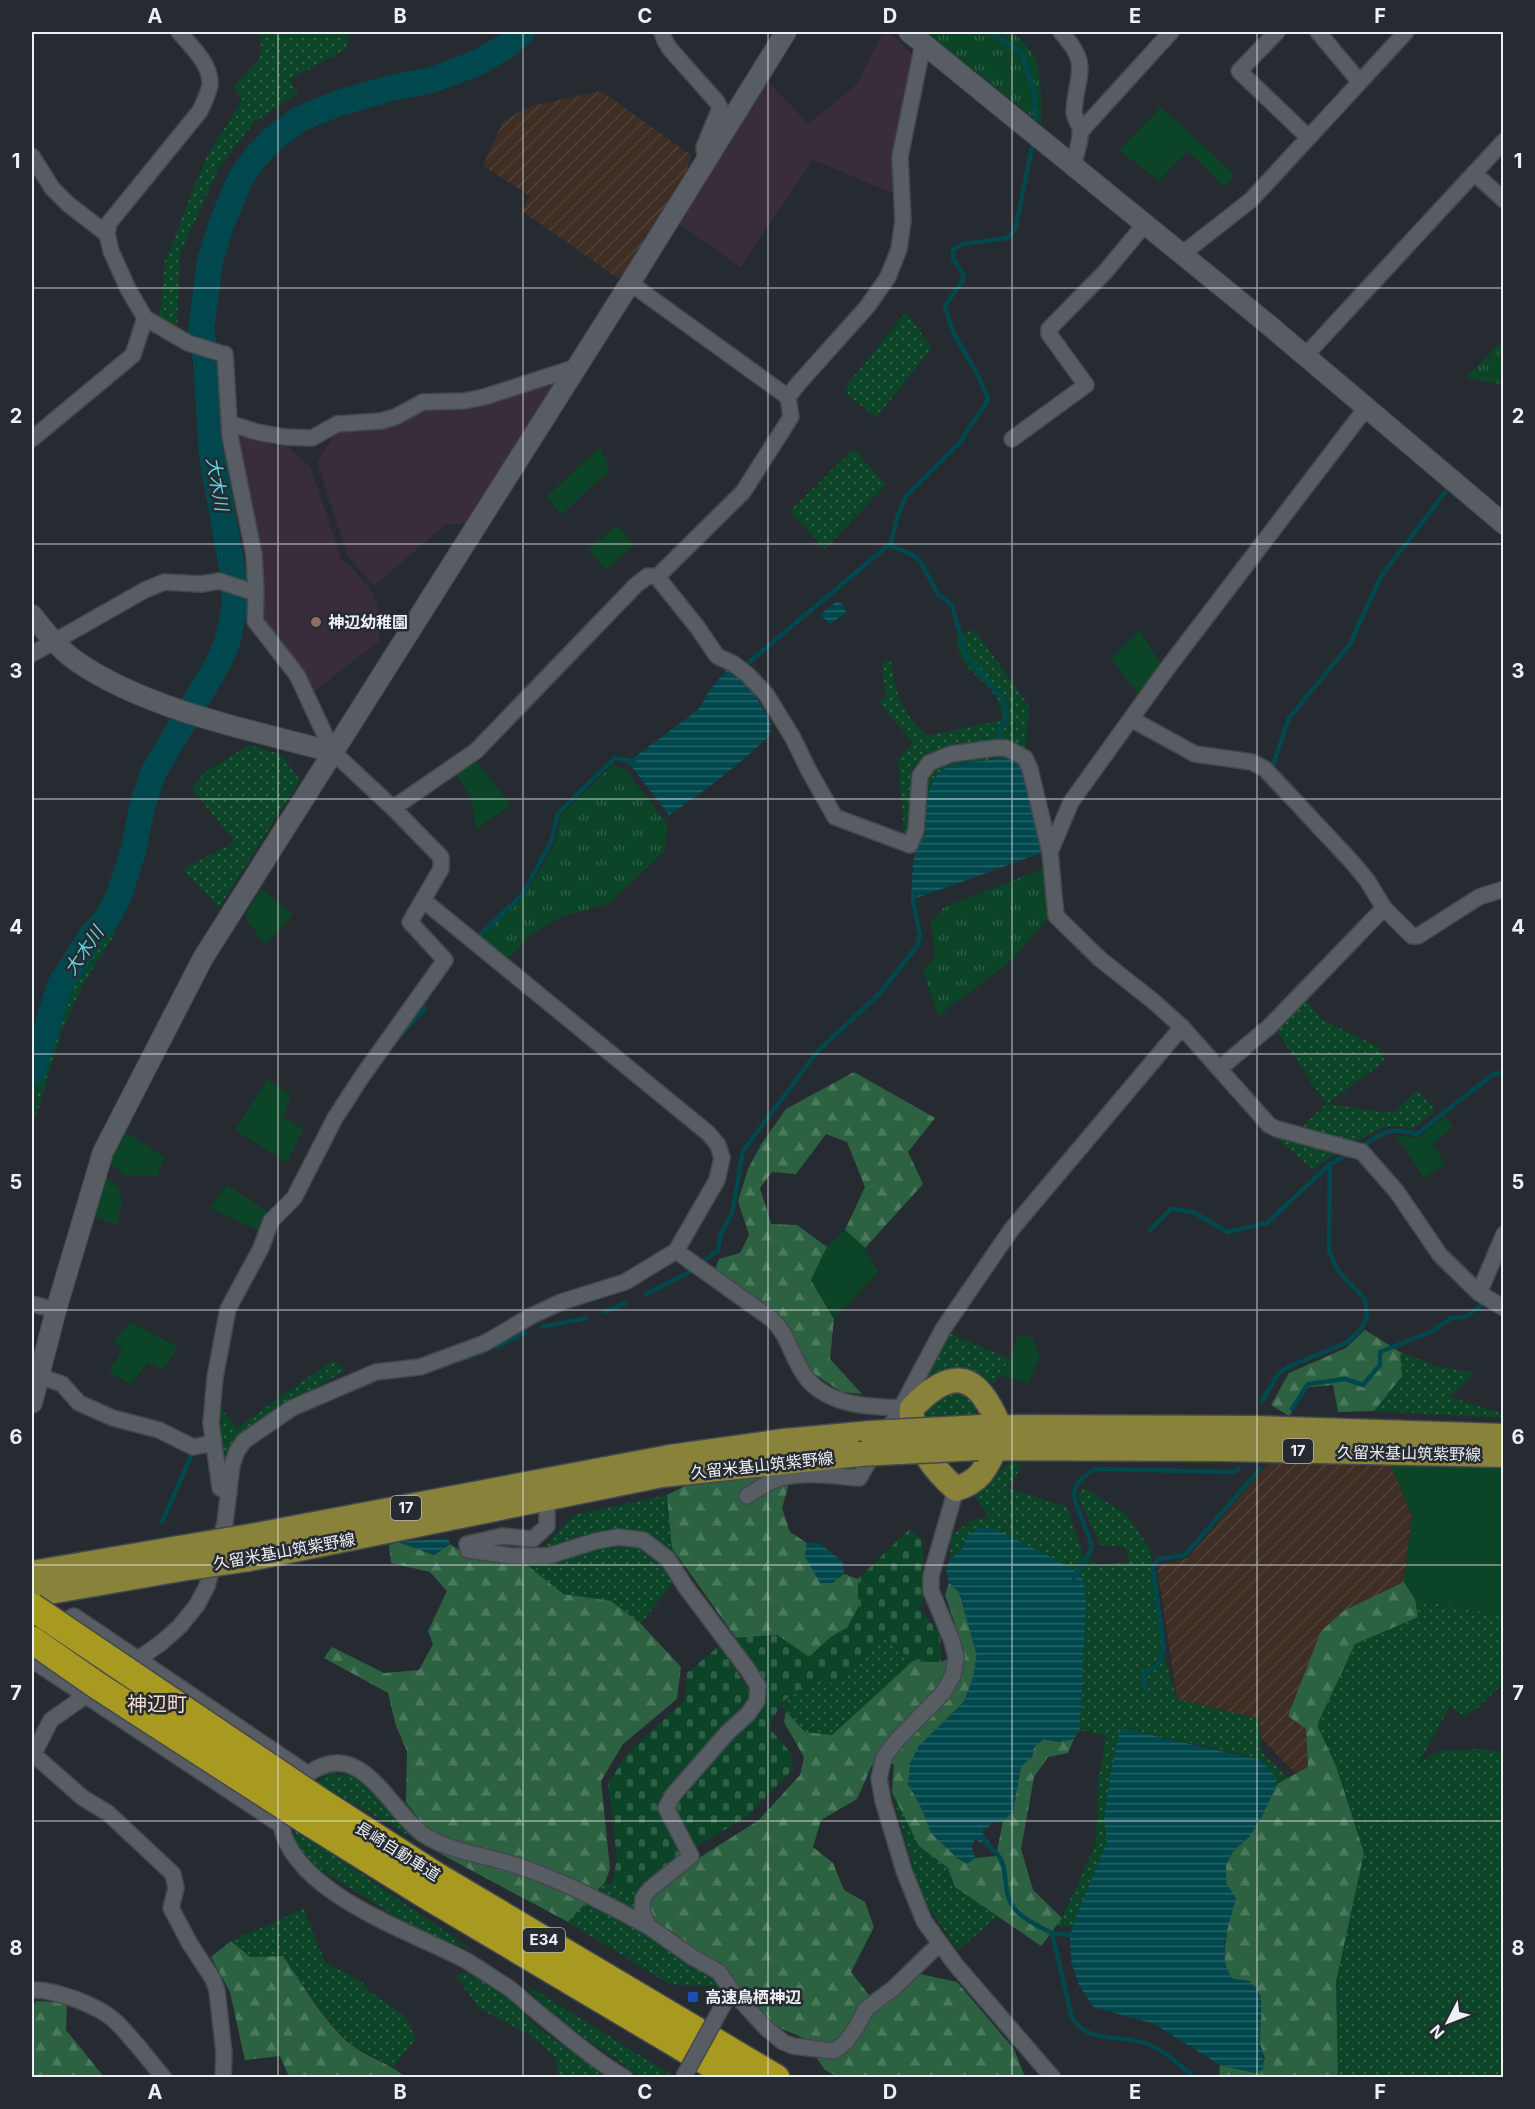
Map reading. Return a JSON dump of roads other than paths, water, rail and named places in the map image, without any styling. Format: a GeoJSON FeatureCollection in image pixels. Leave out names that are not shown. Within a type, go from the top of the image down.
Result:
{"type":"FeatureCollection","features":[{"type":"Feature","properties":{"kind":"highway","name":"長崎自動車道"},"geometry":{"type":"LineString","coordinates":[[32,1607],[436,1901],[734,2078]]}},
{"type":"Feature","properties":{"kind":"highway","name":"長崎自動車道"},"geometry":{"type":"LineString","coordinates":[[32,1640],[98,1686],[302,1804],[438,1877],[776,2078]]}},
{"type":"Feature","properties":{"kind":"main road"},"geometry":{"type":"LineString","coordinates":[[954,1379],[971,1383],[984,1394],[989,1437],[982,1474],[971,1484],[956,1489],[943,1478],[931,1462],[919,1440],[907,1408],[939,1384],[954,1379]]}},
{"type":"Feature","properties":{"kind":"main road","name":"久留米基山筑紫野線"},"geometry":{"type":"LineString","coordinates":[[32,1573],[183,1558],[250,1548],[547,1500],[662,1475],[859,1454],[989,1437],[1255,1428],[1503,1436]]}},
{"type":"Feature","properties":{"kind":"main road","name":"久留米基山筑紫野線"},"geometry":{"type":"LineString","coordinates":[[250,1548],[670,1458],[784,1442],[871,1433],[1225,1449],[1503,1455]]}},
{"type":"Feature","properties":{"kind":"main road","name":"久留米基山筑紫野線"},"geometry":{"type":"LineString","coordinates":[[32,1595],[183,1558]]}},
{"type":"Feature","properties":{"kind":"street"},"geometry":{"type":"LineString","coordinates":[[179,32],[203,61],[210,81],[207,94],[200,111],[109,223],[106,234],[128,289],[146,318],[189,343],[223,354],[228,381],[229,423],[254,555],[255,621],[297,675],[333,752],[441,857],[441,869],[410,922],[445,960],[335,1118],[294,1198],[271,1221],[261,1248],[228,1309],[215,1377],[211,1423],[220,1488],[229,1493]]}},
{"type":"Feature","properties":{"kind":"street"},"geometry":{"type":"LineString","coordinates":[[662,32],[670,49],[720,108],[704,147],[706,161]]}},
{"type":"Feature","properties":{"kind":"street"},"geometry":{"type":"LineString","coordinates":[[32,1403],[56,1310],[103,1152],[202,958],[630,283],[786,32]]}},
{"type":"Feature","properties":{"kind":"street"},"geometry":{"type":"LineString","coordinates":[[1061,32],[1075,47],[1080,62],[1074,114],[1081,131]]}},
{"type":"Feature","properties":{"kind":"street"},"geometry":{"type":"LineString","coordinates":[[1073,166],[1081,131],[1171,32]]}},
{"type":"Feature","properties":{"kind":"street"},"geometry":{"type":"LineString","coordinates":[[1277,32],[1239,71],[1308,137]]}},
{"type":"Feature","properties":{"kind":"street"},"geometry":{"type":"LineString","coordinates":[[1318,32],[1359,81]]}},
{"type":"Feature","properties":{"kind":"street"},"geometry":{"type":"LineString","coordinates":[[1182,254],[1251,201],[1406,32]]}},
{"type":"Feature","properties":{"kind":"street"},"geometry":{"type":"LineString","coordinates":[[916,38],[1182,254],[1503,524]]}},
{"type":"Feature","properties":{"kind":"street"},"geometry":{"type":"LineString","coordinates":[[657,577],[743,492],[791,417],[788,398],[867,307],[888,277],[899,249],[903,221],[900,157],[916,38]]}},
{"type":"Feature","properties":{"kind":"street"},"geometry":{"type":"LineString","coordinates":[[1305,356],[1503,141]]}},
{"type":"Feature","properties":{"kind":"street"},"geometry":{"type":"LineString","coordinates":[[32,156],[52,188],[68,204],[106,234]]}},
{"type":"Feature","properties":{"kind":"street"},"geometry":{"type":"LineString","coordinates":[[1474,173],[1503,200]]}},
{"type":"Feature","properties":{"kind":"street"},"geometry":{"type":"LineString","coordinates":[[1012,439],[1086,385],[1049,333],[1049,329],[1105,272],[1145,225]]}},
{"type":"Feature","properties":{"kind":"street"},"geometry":{"type":"LineString","coordinates":[[630,283],[788,398]]}},
{"type":"Feature","properties":{"kind":"street"},"geometry":{"type":"LineString","coordinates":[[32,439],[133,355],[146,318]]}},
{"type":"Feature","properties":{"kind":"street"},"geometry":{"type":"LineString","coordinates":[[229,423],[257,432],[285,437],[312,438],[337,424],[381,421],[395,417],[423,402],[484,397],[577,367]]}},
{"type":"Feature","properties":{"kind":"street"},"geometry":{"type":"LineString","coordinates":[[1050,852],[1071,802],[1169,666],[1366,408]]}},
{"type":"Feature","properties":{"kind":"street"},"geometry":{"type":"LineString","coordinates":[[393,808],[476,751],[636,585],[648,576],[657,577],[698,628],[717,656],[734,664],[766,694],[836,817],[910,845],[916,830],[920,776],[929,763],[951,754],[1001,748],[1025,758],[1030,769],[1050,852],[1056,916],[1100,958],[1182,1027],[1269,1125],[1355,1150],[1397,1192],[1440,1255],[1479,1293],[1503,1308]]}},
{"type":"Feature","properties":{"kind":"street"},"geometry":{"type":"LineString","coordinates":[[32,654],[145,590],[164,582],[201,584],[219,581],[254,592]]}},
{"type":"Feature","properties":{"kind":"street"},"geometry":{"type":"LineString","coordinates":[[32,615],[74,660],[113,683],[174,707],[333,752]]}},
{"type":"Feature","properties":{"kind":"street"},"geometry":{"type":"LineString","coordinates":[[1131,719],[1195,754],[1252,762],[1264,770],[1352,862],[1367,879],[1384,908],[1412,936],[1418,936],[1479,897],[1503,889]]}},
{"type":"Feature","properties":{"kind":"street"},"geometry":{"type":"LineString","coordinates":[[223,2078],[224,2053],[217,1992],[213,1979],[190,1944],[171,1908],[176,1888],[173,1874],[108,1813],[83,1798],[33,1753],[51,1720],[161,1643],[180,1626],[197,1605],[207,1586],[225,1523],[232,1465],[244,1441],[292,1408],[376,1372],[420,1367],[485,1343],[531,1316],[561,1302],[625,1282],[676,1251],[717,1180],[722,1158],[718,1145],[708,1133],[423,900]]}},
{"type":"Feature","properties":{"kind":"street"},"geometry":{"type":"LineString","coordinates":[[1219,1069],[1269,1027],[1384,908]]}},
{"type":"Feature","properties":{"kind":"street"},"geometry":{"type":"LineString","coordinates":[[747,1496],[770,1482],[788,1476],[804,1474],[859,1478],[907,1408],[943,1329],[1011,1230],[1182,1027]]}},
{"type":"Feature","properties":{"kind":"street"},"geometry":{"type":"LineString","coordinates":[[1479,1293],[1503,1234]]}},
{"type":"Feature","properties":{"kind":"street"},"geometry":{"type":"LineString","coordinates":[[676,1251],[773,1320],[784,1335],[794,1359],[808,1380],[819,1389],[841,1400],[871,1407],[907,1408]]}},
{"type":"Feature","properties":{"kind":"street"},"geometry":{"type":"LineString","coordinates":[[32,1304],[56,1310]]}},
{"type":"Feature","properties":{"kind":"street"},"geometry":{"type":"LineString","coordinates":[[39,1376],[62,1384],[79,1402],[113,1418],[159,1430],[193,1447],[213,1443]]}},
{"type":"Feature","properties":{"kind":"street"},"geometry":{"type":"LineString","coordinates":[[956,1489],[931,1576],[931,1591],[952,1641],[956,1657],[953,1675],[943,1693],[897,1740],[884,1757],[879,1778],[887,1816],[913,1897],[924,1921],[939,1944],[1053,2078]]}},
{"type":"Feature","properties":{"kind":"street"},"geometry":{"type":"LineString","coordinates":[[547,1500],[547,1526],[532,1539],[502,1536],[467,1544],[468,1550],[513,1556],[548,1557],[596,1541],[618,1537],[643,1540],[668,1559],[758,1686],[757,1701],[748,1714],[728,1732],[673,1795],[666,1808],[691,1856],[650,1889],[643,1898],[642,1911],[648,1926]]}},
{"type":"Feature","properties":{"kind":"street"},"geometry":{"type":"LineString","coordinates":[[32,1640],[74,1616],[137,1660],[302,1804]]}},
{"type":"Feature","properties":{"kind":"street"},"geometry":{"type":"LineString","coordinates":[[32,1660],[84,1696],[302,1804]]}},
{"type":"Feature","properties":{"kind":"street"},"geometry":{"type":"LineString","coordinates":[[626,2078],[580,2047],[509,1988],[468,1962],[381,1921],[339,1896],[315,1877],[289,1849],[302,1804],[320,1766],[338,1763],[358,1769],[379,1786],[420,1832],[438,1844],[514,1865],[571,1886],[648,1926],[694,1958],[719,1972],[730,1994],[766,2028],[783,2042],[793,2046],[834,2051],[845,2043],[866,2009],[894,1988],[939,1944]]}},
{"type":"Feature","properties":{"kind":"street"},"geometry":{"type":"LineString","coordinates":[[32,1990],[44,1989],[79,2000],[113,2019],[164,2078]]}},
{"type":"Feature","properties":{"kind":"street"},"geometry":{"type":"LineString","coordinates":[[682,2078],[730,1994]]}},
{"type":"Feature","properties":{"kind":"water"},"geometry":{"type":"Polygon","coordinates":[[[837,601],[843,605],[846,613],[830,624],[820,615],[837,601]]]}},
{"type":"Feature","properties":{"kind":"water"},"geometry":{"type":"Polygon","coordinates":[[[734,669],[743,676],[771,722],[770,735],[696,797],[669,815],[628,762],[698,710],[710,690],[726,671],[734,669]]]}},
{"type":"Feature","properties":{"kind":"water"},"geometry":{"type":"Polygon","coordinates":[[[996,753],[1007,754],[1020,760],[1044,852],[911,900],[913,862],[918,837],[925,836],[928,797],[934,779],[948,767],[995,759],[996,753]]]}},
{"type":"Feature","properties":{"kind":"water"},"geometry":{"type":"Polygon","coordinates":[[[979,1528],[994,1528],[1073,1569],[1083,1580],[1086,1601],[1080,1730],[1074,1739],[1058,1742],[1044,1739],[1034,1747],[1032,1757],[1021,1766],[1013,1812],[1003,1821],[993,1823],[982,1832],[989,1842],[988,1847],[975,1839],[972,1847],[975,1858],[967,1864],[957,1858],[931,1833],[919,1803],[908,1784],[910,1763],[919,1746],[964,1702],[973,1678],[977,1655],[959,1592],[949,1583],[946,1569],[949,1561],[961,1550],[967,1536],[979,1528]]]}},
{"type":"Feature","properties":{"kind":"water"},"geometry":{"type":"Polygon","coordinates":[[[448,1538],[450,1544],[434,1555],[398,1542],[448,1538]]]}},
{"type":"Feature","properties":{"kind":"water"},"geometry":{"type":"Polygon","coordinates":[[[807,1543],[819,1543],[843,1562],[844,1574],[832,1583],[820,1583],[805,1557],[807,1543]]]}},
{"type":"Feature","properties":{"kind":"water"},"geometry":{"type":"Polygon","coordinates":[[[1124,1729],[1261,1760],[1275,1776],[1277,1784],[1260,1820],[1249,1837],[1233,1851],[1226,1865],[1226,1883],[1236,1898],[1224,1950],[1225,1961],[1233,1979],[1251,1983],[1256,1988],[1261,2002],[1260,2041],[1263,2069],[1256,2073],[1220,2065],[1154,2024],[1093,2007],[1079,1985],[1071,1960],[1072,1927],[1107,1841],[1104,1819],[1111,1770],[1119,1734],[1124,1729]]]}},
{"type":"Feature","properties":{"kind":"waterway","name":"大木川"},"geometry":{"type":"LineString","coordinates":[[32,1073],[60,985],[92,935],[107,919],[119,895],[154,771],[219,662],[228,640],[235,604],[233,573],[212,456],[206,358],[201,330],[210,261],[240,179],[254,159],[274,138],[300,119],[336,104],[391,88],[432,80],[477,63],[505,47],[522,32]]}},
{"type":"Feature","properties":{"kind":"waterway"},"geometry":{"type":"LineString","coordinates":[[990,32],[1022,53],[1034,92],[1036,119]]}},
{"type":"Feature","properties":{"kind":"waterway"},"geometry":{"type":"LineString","coordinates":[[742,668],[891,543],[897,518],[906,496],[962,440],[988,399],[978,375],[954,334],[945,306],[963,280],[963,273],[953,259],[953,250],[963,244],[1007,238],[1015,230],[1033,143]]}},
{"type":"Feature","properties":{"kind":"waterway"},"geometry":{"type":"LineString","coordinates":[[1272,768],[1289,718],[1350,644],[1380,578],[1446,491]]}},
{"type":"Feature","properties":{"kind":"waterway"},"geometry":{"type":"LineString","coordinates":[[889,545],[913,555],[920,561],[938,594],[952,605],[966,655],[1003,699],[1007,716],[1006,723],[1000,726],[1001,746]]}},
{"type":"Feature","properties":{"kind":"waterway"},"geometry":{"type":"LineString","coordinates":[[478,937],[522,895],[551,842],[558,813],[615,758],[634,762]]}},
{"type":"Feature","properties":{"kind":"waterway"},"geometry":{"type":"LineString","coordinates":[[705,1260],[718,1250],[720,1236],[732,1213],[743,1151],[817,1052],[879,994],[917,946],[920,936],[913,900],[916,895]]}},
{"type":"Feature","properties":{"kind":"waterway"},"geometry":{"type":"LineString","coordinates":[[401,1035],[425,1008]]}},
{"type":"Feature","properties":{"kind":"waterway"},"geometry":{"type":"LineString","coordinates":[[1361,1147],[1387,1132],[1417,1134],[1492,1075],[1504,1072]]}},
{"type":"Feature","properties":{"kind":"waterway"},"geometry":{"type":"LineString","coordinates":[[1262,1401],[1279,1373],[1290,1366],[1346,1343],[1361,1329],[1367,1317],[1365,1299],[1338,1271],[1329,1251],[1330,1164],[1351,1153]]}},
{"type":"Feature","properties":{"kind":"waterway"},"geometry":{"type":"LineString","coordinates":[[1150,1230],[1171,1209],[1193,1212],[1228,1232],[1267,1223],[1330,1164]]}},
{"type":"Feature","properties":{"kind":"waterway"},"geometry":{"type":"LineString","coordinates":[[646,1294],[690,1272]]}},
{"type":"Feature","properties":{"kind":"waterway"},"geometry":{"type":"LineString","coordinates":[[605,1312],[626,1303]]}},
{"type":"Feature","properties":{"kind":"waterway"},"geometry":{"type":"LineString","coordinates":[[1292,1409],[1308,1384],[1345,1379],[1363,1385],[1380,1365],[1380,1352],[1433,1331],[1451,1318],[1465,1317],[1483,1304]]}},
{"type":"Feature","properties":{"kind":"waterway"},"geometry":{"type":"LineString","coordinates":[[542,1327],[586,1318]]}},
{"type":"Feature","properties":{"kind":"waterway"},"geometry":{"type":"LineString","coordinates":[[497,1347],[525,1333]]}},
{"type":"Feature","properties":{"kind":"waterway"},"geometry":{"type":"LineString","coordinates":[[466,1358],[480,1353]]}},
{"type":"Feature","properties":{"kind":"waterway"},"geometry":{"type":"LineString","coordinates":[[162,1522],[193,1452]]}},
{"type":"Feature","properties":{"kind":"waterway"},"geometry":{"type":"LineString","coordinates":[[1074,1578],[1091,1550],[1091,1543],[1074,1497],[1079,1482],[1089,1473],[1096,1469],[1234,1472],[1238,1469]]}},
{"type":"Feature","properties":{"kind":"waterway"},"geometry":{"type":"LineString","coordinates":[[1145,1689],[1144,1673],[1157,1666],[1164,1649],[1153,1567],[1158,1559],[1185,1555],[1260,1469]]}},
{"type":"Feature","properties":{"kind":"waterway"},"geometry":{"type":"LineString","coordinates":[[984,1841],[1001,1859],[1008,1896],[1013,1907],[1026,1919],[1052,1933],[1072,2018],[1079,2026],[1096,2035],[1135,2040],[1152,2046],[1172,2058],[1195,2078]]}},
{"type":"Feature","properties":{"kind":"waterway"},"geometry":{"type":"LineString","coordinates":[[1052,1933],[1076,1936]]}},
{"type":"Feature","properties":{"kind":"place","name":"神辺幼稚園"},"geometry":{"type":"Point","coordinates":[316,622]}},
{"type":"Feature","properties":{"kind":"place","name":"高速鳥栖神辺"},"geometry":{"type":"Point","coordinates":[693,1997]}},
{"type":"Feature","properties":{"kind":"district","name":"神辺町"},"geometry":{"type":"Point","coordinates":[157,1704]}}]}
